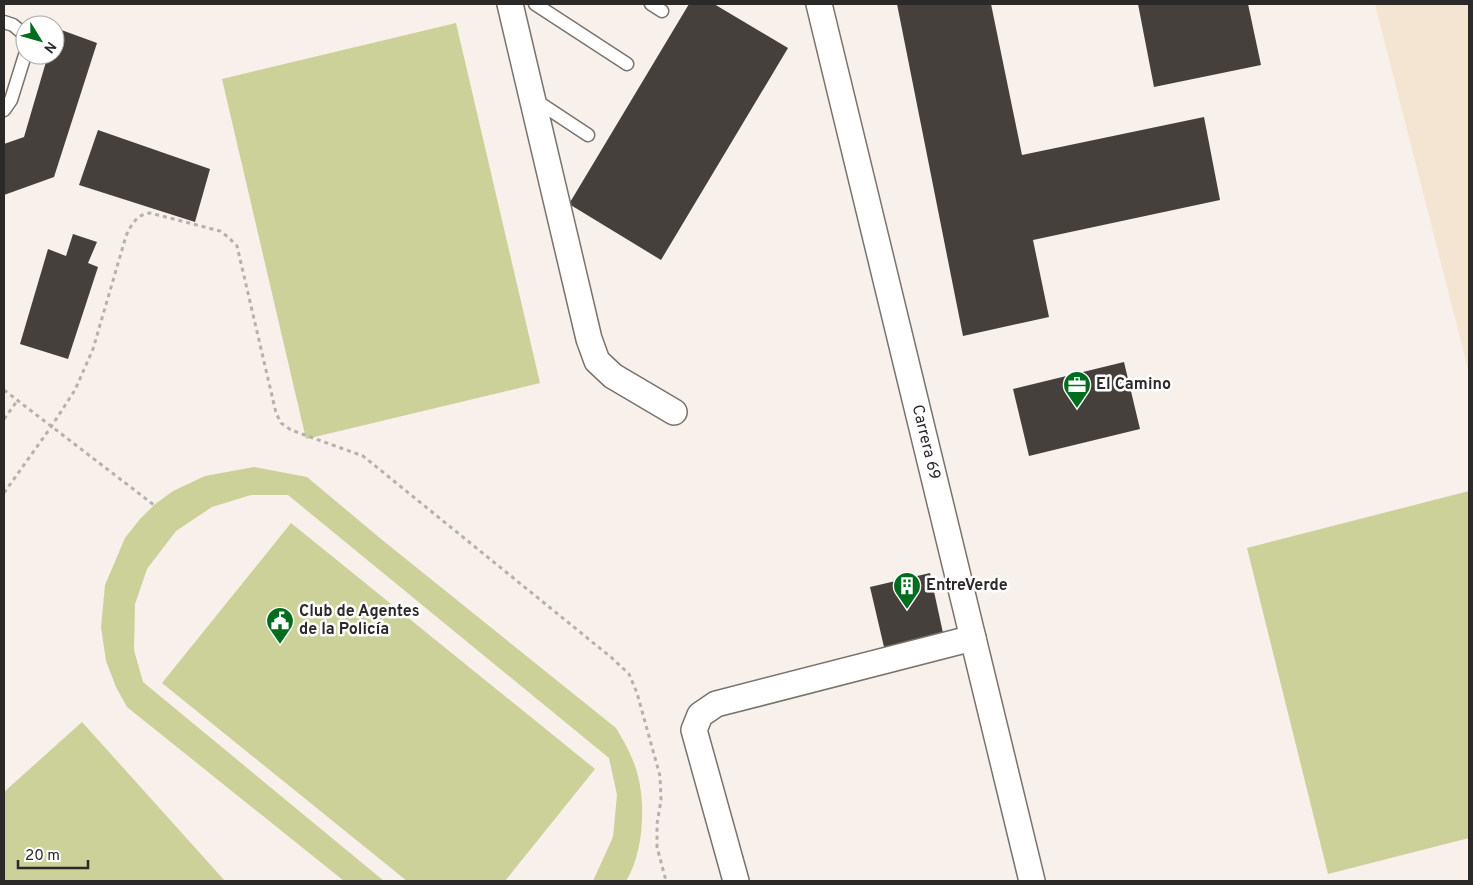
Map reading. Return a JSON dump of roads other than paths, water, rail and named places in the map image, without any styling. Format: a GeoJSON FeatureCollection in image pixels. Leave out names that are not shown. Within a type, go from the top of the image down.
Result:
{"type":"FeatureCollection","features":[{"type":"Feature","properties":{"kind":"street"},"geometry":{"type":"LineString","coordinates":[[510,4],[589,339],[597,361],[613,376],[674,412]]}},
{"type":"Feature","properties":{"kind":"street","name":"Carrera 69"},"geometry":{"type":"LineString","coordinates":[[819,4],[1032,881]]}},
{"type":"Feature","properties":{"kind":"street"},"geometry":{"type":"LineString","coordinates":[[736,881],[694,730],[700,715],[716,704],[973,638]]}},
{"type":"Feature","properties":{"kind":"lane"},"geometry":{"type":"LineString","coordinates":[[535,4],[627,64]]}},
{"type":"Feature","properties":{"kind":"lane"},"geometry":{"type":"LineString","coordinates":[[4,110],[11,100],[22,65]]}},
{"type":"Feature","properties":{"kind":"lane"},"geometry":{"type":"LineString","coordinates":[[532,98],[588,135]]}},
{"type":"Feature","properties":{"kind":"place","name":"El Camino"},"geometry":{"type":"Point","coordinates":[1077,409]}},
{"type":"Feature","properties":{"kind":"place","name":"EntreVerde"},"geometry":{"type":"Point","coordinates":[907,610]}},
{"type":"Feature","properties":{"kind":"place","name":"Club de Agentes de la Policía"},"geometry":{"type":"Point","coordinates":[280,645]}}]}
